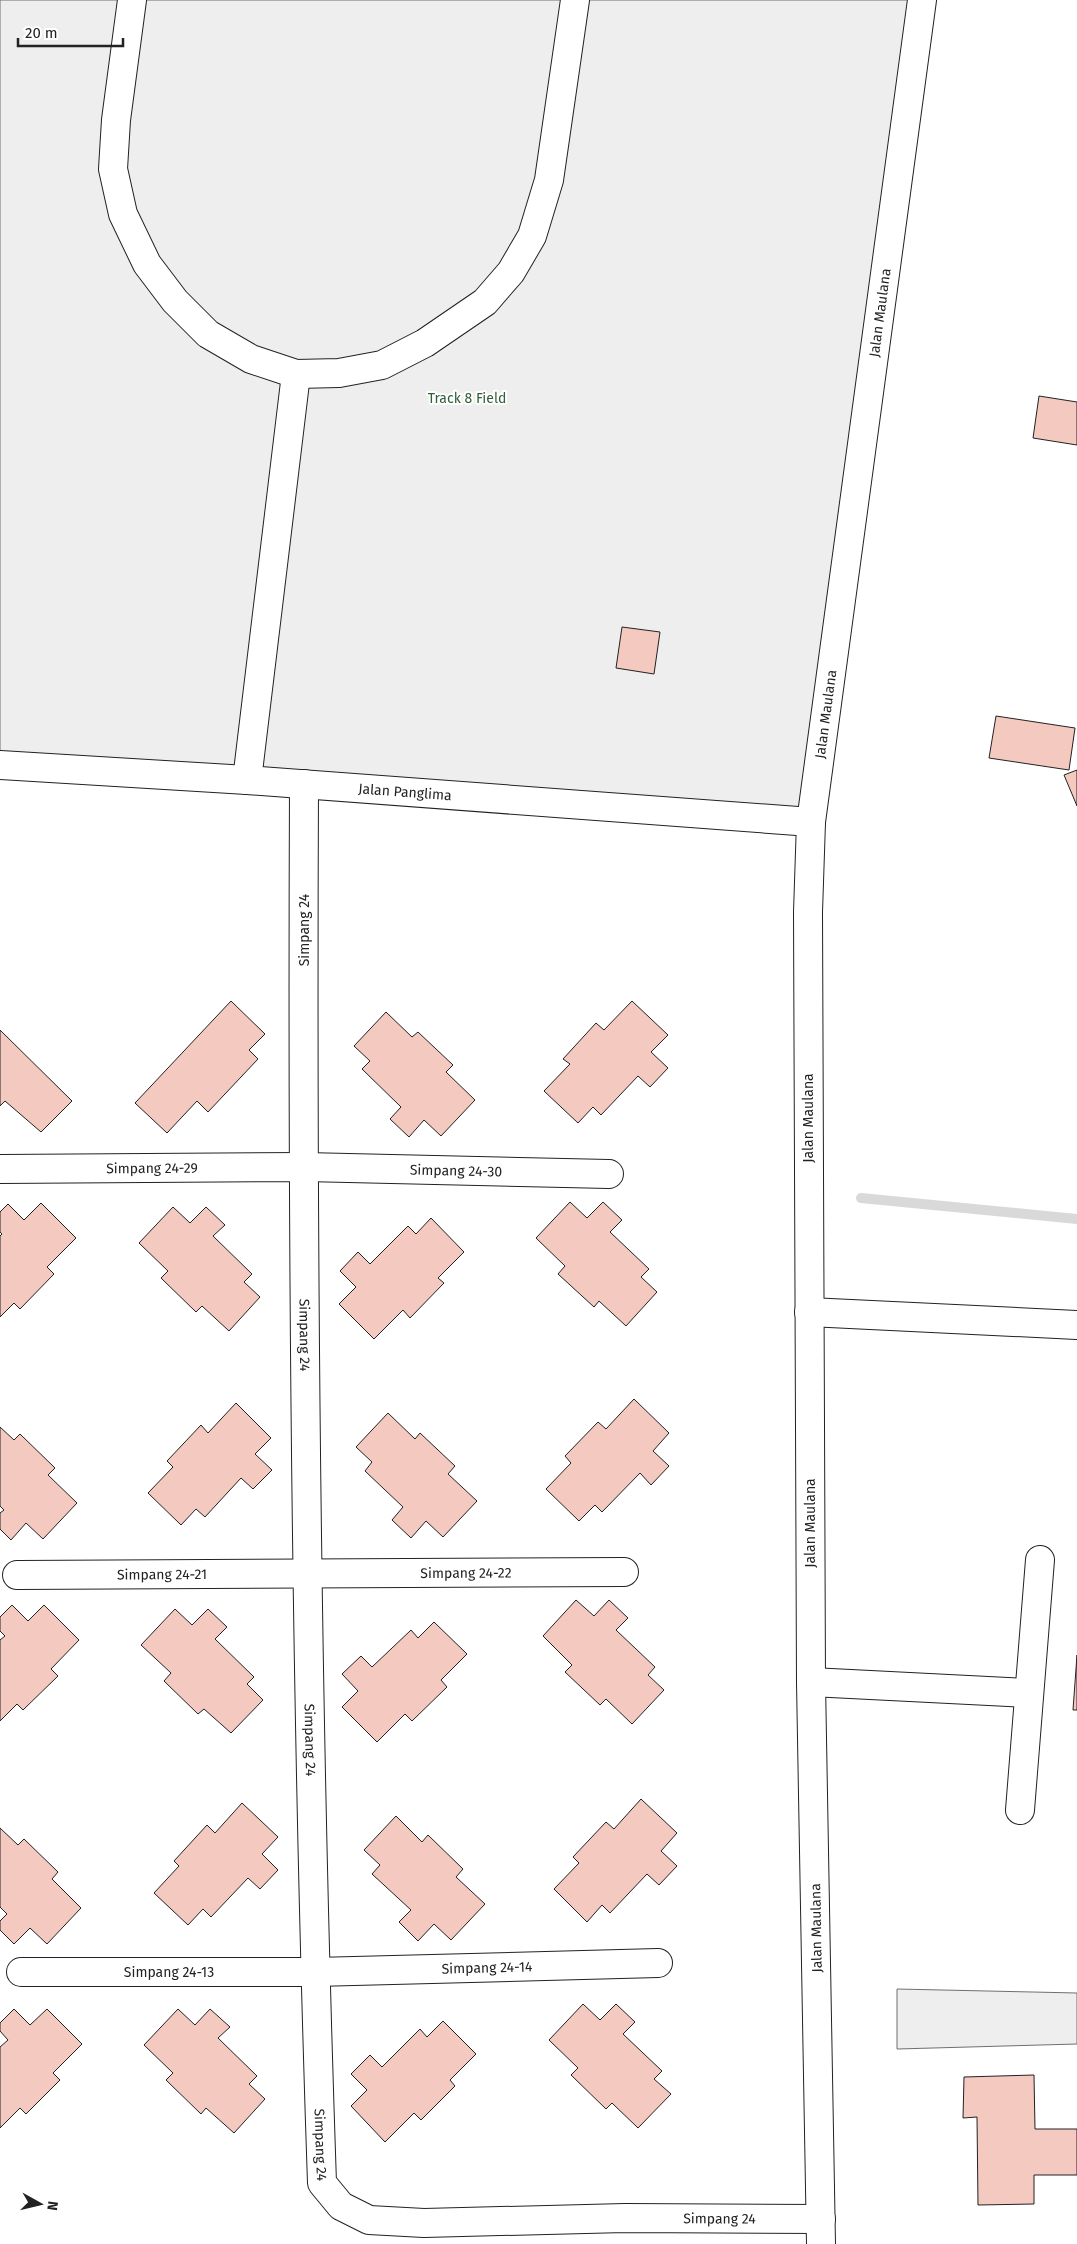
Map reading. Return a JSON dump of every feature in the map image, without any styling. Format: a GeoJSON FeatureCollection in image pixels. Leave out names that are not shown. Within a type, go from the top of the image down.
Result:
{"type":"FeatureCollection","features":[{"type":"Feature","properties":{"kind":"street"},"geometry":{"type":"LineString","coordinates":[[132,0],[116,120],[113,169],[123,214],[148,264],[175,301],[208,334],[250,359],[296,374],[339,373],[382,364],[425,343],[485,302],[511,272],[532,236],[549,180],[575,0]]}},
{"type":"Feature","properties":{"kind":"street","name":"Jalan Maulana"},"geometry":{"type":"LineString","coordinates":[[821,2231],[811,1682],[808,912],[810,822],[922,0]]}},
{"type":"Feature","properties":{"kind":"street"},"geometry":{"type":"LineString","coordinates":[[247,780],[296,374]]}},
{"type":"Feature","properties":{"kind":"street","name":"Jalan Panglima"},"geometry":{"type":"LineString","coordinates":[[0,765],[304,784],[810,822]]}},
{"type":"Feature","properties":{"kind":"street","name":"Simpang 24"},"geometry":{"type":"LineString","coordinates":[[304,784],[307,1572],[315,1972],[322,2183],[341,2206],[369,2220],[424,2223],[625,2218],[821,2231]]}},
{"type":"Feature","properties":{"kind":"street","name":"Simpang 24-29"},"geometry":{"type":"LineString","coordinates":[[0,1169],[305,1167]]}},
{"type":"Feature","properties":{"kind":"street","name":"Simpang 24-30"},"geometry":{"type":"LineString","coordinates":[[305,1167],[609,1174]]}},
{"type":"Feature","properties":{"kind":"street"},"geometry":{"type":"LineString","coordinates":[[809,1312],[1077,1325]]}},
{"type":"Feature","properties":{"kind":"street"},"geometry":{"type":"LineString","coordinates":[[1020,1810],[1040,1560]]}},
{"type":"Feature","properties":{"kind":"street","name":"Simpang 24-22"},"geometry":{"type":"LineString","coordinates":[[307,1572],[624,1572]]}},
{"type":"Feature","properties":{"kind":"street","name":"Simpang 24-21"},"geometry":{"type":"LineString","coordinates":[[17,1575],[307,1572]]}},
{"type":"Feature","properties":{"kind":"street"},"geometry":{"type":"LineString","coordinates":[[811,1682],[1029,1693]]}},
{"type":"Feature","properties":{"kind":"street","name":"Simpang 24-14"},"geometry":{"type":"LineString","coordinates":[[315,1972],[658,1964]]}},
{"type":"Feature","properties":{"kind":"street","name":"Simpang 24-13"},"geometry":{"type":"LineString","coordinates":[[21,1972],[315,1972]]}},
{"type":"Feature","properties":{"kind":"green space","name":"Track 8 Field"},"geometry":{"type":"Polygon","coordinates":[[[0,0],[924,0],[811,822],[0,765],[0,0]]]}},
{"type":"Feature","properties":{"kind":"green space"},"geometry":{"type":"Polygon","coordinates":[[[897,1989],[1077,1993],[1077,2044],[897,2049],[897,1989]]]}},
{"type":"Feature","properties":{"kind":"building"},"geometry":{"type":"Polygon","coordinates":[[[1039,396],[1077,402],[1077,445],[1033,438],[1039,396]]]}},
{"type":"Feature","properties":{"kind":"building"},"geometry":{"type":"Polygon","coordinates":[[[622,627],[660,632],[654,674],[616,668],[622,627]]]}},
{"type":"Feature","properties":{"kind":"building"},"geometry":{"type":"Polygon","coordinates":[[[996,716],[1075,728],[1069,770],[989,758],[996,716]]]}},
{"type":"Feature","properties":{"kind":"building"},"geometry":{"type":"Polygon","coordinates":[[[1077,770],[1077,806],[1064,775],[1077,770]]]}},
{"type":"Feature","properties":{"kind":"building"},"geometry":{"type":"Polygon","coordinates":[[[231,1001],[265,1034],[249,1050],[258,1059],[208,1112],[197,1101],[167,1133],[135,1103],[231,1001]]]}},
{"type":"Feature","properties":{"kind":"building"},"geometry":{"type":"Polygon","coordinates":[[[632,1001],[668,1035],[651,1052],[668,1068],[650,1087],[638,1076],[601,1115],[593,1107],[578,1123],[544,1091],[570,1064],[563,1059],[596,1023],[604,1030],[632,1001]]]}},
{"type":"Feature","properties":{"kind":"building"},"geometry":{"type":"Polygon","coordinates":[[[386,1012],[412,1037],[418,1032],[453,1065],[446,1072],[475,1100],[441,1136],[424,1120],[409,1137],[390,1119],[401,1107],[362,1069],[370,1061],[354,1046],[386,1012]]]}},
{"type":"Feature","properties":{"kind":"building"},"geometry":{"type":"Polygon","coordinates":[[[0,1030],[72,1101],[41,1132],[5,1101],[0,1106],[0,1030]]]}},
{"type":"Feature","properties":{"kind":"building"},"geometry":{"type":"Polygon","coordinates":[[[570,1202],[587,1218],[603,1202],[622,1220],[610,1232],[649,1269],[641,1277],[657,1292],[626,1326],[599,1301],[594,1307],[558,1274],[565,1266],[536,1238],[570,1202]]]}},
{"type":"Feature","properties":{"kind":"building"},"geometry":{"type":"Polygon","coordinates":[[[41,1203],[76,1238],[47,1267],[54,1274],[20,1309],[14,1303],[0,1317],[0,1236],[2,1234],[0,1232],[0,1212],[8,1204],[24,1220],[41,1203]]]}},
{"type":"Feature","properties":{"kind":"building"},"geometry":{"type":"Polygon","coordinates":[[[173,1207],[190,1223],[206,1207],[225,1225],[213,1236],[252,1274],[244,1282],[260,1297],[229,1331],[202,1306],[196,1312],[161,1278],[168,1271],[139,1243],[173,1207]]]}},
{"type":"Feature","properties":{"kind":"building"},"geometry":{"type":"Polygon","coordinates":[[[431,1218],[464,1252],[438,1278],[444,1283],[410,1318],[403,1310],[374,1339],[339,1304],[356,1287],[340,1271],[358,1252],[370,1264],[408,1226],[416,1234],[431,1218]]]}},
{"type":"Feature","properties":{"kind":"building"},"geometry":{"type":"Polygon","coordinates":[[[634,1399],[669,1433],[653,1451],[669,1466],[651,1485],[640,1473],[602,1512],[595,1505],[579,1521],[546,1489],[571,1463],[565,1456],[598,1422],[606,1429],[634,1399]]]}},
{"type":"Feature","properties":{"kind":"building"},"geometry":{"type":"Polygon","coordinates":[[[236,1403],[271,1438],[255,1454],[272,1470],[253,1489],[241,1478],[205,1517],[196,1509],[181,1525],[148,1493],[173,1467],[167,1461],[201,1425],[208,1433],[236,1403]]]}},
{"type":"Feature","properties":{"kind":"building"},"geometry":{"type":"Polygon","coordinates":[[[388,1413],[415,1439],[420,1433],[455,1466],[448,1474],[477,1501],[443,1537],[426,1521],[411,1538],[392,1520],[403,1507],[365,1471],[372,1462],[356,1447],[388,1413]]]}},
{"type":"Feature","properties":{"kind":"building"},"geometry":{"type":"Polygon","coordinates":[[[0,1427],[14,1440],[20,1434],[55,1468],[48,1475],[77,1503],[43,1539],[26,1523],[11,1540],[0,1529],[0,1513],[4,1510],[0,1506],[0,1427]]]}},
{"type":"Feature","properties":{"kind":"building"},"geometry":{"type":"Polygon","coordinates":[[[576,1600],[594,1616],[609,1600],[628,1618],[616,1630],[655,1667],[648,1675],[664,1690],[632,1724],[606,1699],[600,1705],[565,1672],[572,1665],[543,1636],[576,1600]]]}},
{"type":"Feature","properties":{"kind":"building"},"geometry":{"type":"Polygon","coordinates":[[[12,1605],[28,1621],[44,1605],[79,1640],[51,1669],[58,1676],[23,1710],[17,1704],[0,1721],[0,1640],[5,1636],[0,1631],[0,1617],[12,1605]]]}},
{"type":"Feature","properties":{"kind":"building"},"geometry":{"type":"Polygon","coordinates":[[[175,1609],[192,1625],[208,1609],[227,1627],[215,1639],[254,1677],[247,1684],[263,1700],[231,1733],[204,1709],[198,1714],[164,1681],[171,1673],[141,1645],[175,1609]]]}},
{"type":"Feature","properties":{"kind":"building"},"geometry":{"type":"Polygon","coordinates":[[[434,1622],[467,1654],[441,1680],[447,1687],[412,1721],[405,1714],[377,1742],[342,1707],[358,1691],[342,1674],[361,1656],[372,1667],[411,1630],[418,1638],[434,1622]]]}},
{"type":"Feature","properties":{"kind":"building"},"geometry":{"type":"Polygon","coordinates":[[[1077,1655],[1077,1710],[1073,1710],[1077,1655]]]}},
{"type":"Feature","properties":{"kind":"building"},"geometry":{"type":"Polygon","coordinates":[[[641,1799],[677,1833],[661,1851],[677,1866],[659,1885],[647,1874],[610,1913],[602,1905],[587,1922],[554,1889],[579,1863],[573,1857],[606,1822],[614,1829],[641,1799]]]}},
{"type":"Feature","properties":{"kind":"building"},"geometry":{"type":"Polygon","coordinates":[[[242,1803],[278,1837],[262,1854],[278,1870],[260,1889],[248,1878],[211,1917],[203,1909],[188,1925],[154,1893],[179,1866],[174,1861],[207,1825],[215,1833],[242,1803]]]}},
{"type":"Feature","properties":{"kind":"building"},"geometry":{"type":"Polygon","coordinates":[[[396,1816],[422,1842],[428,1835],[463,1869],[456,1877],[485,1904],[451,1940],[434,1924],[418,1941],[399,1922],[411,1910],[372,1874],[380,1865],[364,1850],[396,1816]]]}},
{"type":"Feature","properties":{"kind":"building"},"geometry":{"type":"Polygon","coordinates":[[[0,1828],[18,1845],[24,1839],[58,1872],[52,1879],[81,1908],[47,1944],[30,1928],[14,1944],[0,1930],[0,1921],[7,1914],[0,1907],[0,1828]]]}},
{"type":"Feature","properties":{"kind":"building"},"geometry":{"type":"Polygon","coordinates":[[[583,2004],[600,2020],[616,2004],[635,2022],[623,2034],[662,2071],[654,2079],[671,2094],[638,2128],[612,2103],[606,2109],[571,2075],[578,2068],[549,2040],[583,2004]]]}},
{"type":"Feature","properties":{"kind":"building"},"geometry":{"type":"Polygon","coordinates":[[[14,2009],[30,2025],[47,2009],[82,2044],[53,2073],[60,2080],[26,2114],[20,2108],[0,2128],[0,2047],[8,2040],[0,2031],[0,2023],[14,2009]]]}},
{"type":"Feature","properties":{"kind":"building"},"geometry":{"type":"Polygon","coordinates":[[[178,2009],[195,2025],[210,2009],[230,2027],[218,2038],[257,2076],[249,2084],[265,2099],[234,2133],[206,2108],[201,2114],[166,2080],[173,2073],[144,2045],[178,2009]]]}},
{"type":"Feature","properties":{"kind":"building"},"geometry":{"type":"Polygon","coordinates":[[[443,2021],[476,2054],[450,2080],[455,2086],[421,2120],[414,2113],[385,2142],[351,2106],[367,2090],[351,2074],[370,2055],[382,2067],[420,2029],[427,2037],[443,2021]]]}},
{"type":"Feature","properties":{"kind":"building"},"geometry":{"type":"Polygon","coordinates":[[[1034,2075],[1035,2129],[1077,2129],[1077,2175],[1034,2175],[1034,2204],[978,2205],[977,2117],[963,2118],[964,2077],[1034,2075]]]}},
{"type":"Feature","properties":{"kind":"waterway"},"geometry":{"type":"LineString","coordinates":[[861,1198],[1077,1219]]}}]}
